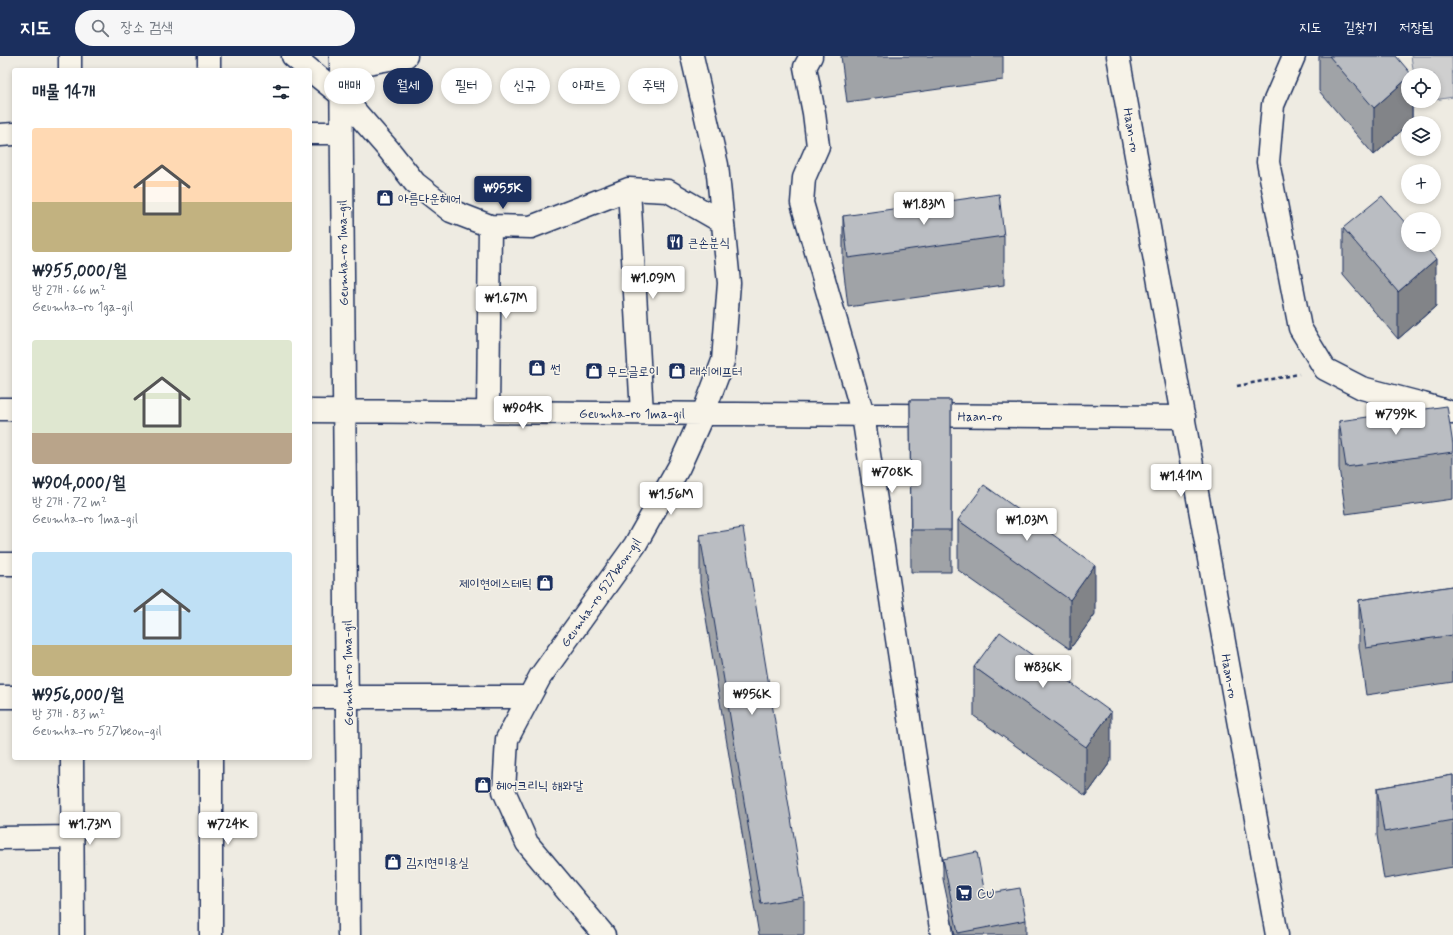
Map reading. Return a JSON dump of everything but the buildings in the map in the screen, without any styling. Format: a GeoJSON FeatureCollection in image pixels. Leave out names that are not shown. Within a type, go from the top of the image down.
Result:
{"type":"FeatureCollection","features":[{"type":"Feature","properties":{"kind":"street"},"geometry":{"type":"LineString","coordinates":[[70,56],[70,68]]}},
{"type":"Feature","properties":{"kind":"street"},"geometry":{"type":"LineString","coordinates":[[209,56],[209,68]]}},
{"type":"Feature","properties":{"kind":"street"},"geometry":{"type":"LineString","coordinates":[[293,56],[308,68]]}},
{"type":"Feature","properties":{"kind":"street"},"geometry":{"type":"LineString","coordinates":[[341,62],[406,56]]}},
{"type":"Feature","properties":{"kind":"street","name":"Geumha-ro 527beon-gil"},"geometry":{"type":"LineString","coordinates":[[604,935],[527,843],[504,791],[507,739],[540,677],[635,545],[679,467],[703,414],[723,361],[729,283],[717,165],[692,56]]}},
{"type":"Feature","properties":{"kind":"street"},"geometry":{"type":"LineString","coordinates":[[811,56],[805,68],[814,113],[818,146],[804,178],[802,203],[863,415],[942,935]]}},
{"type":"Feature","properties":{"kind":"street","name":"Haan-ro"},"geometry":{"type":"LineString","coordinates":[[1118,56],[1277,935]]}},
{"type":"Feature","properties":{"kind":"street"},"geometry":{"type":"LineString","coordinates":[[1294,56],[1273,105],[1268,162],[1300,328],[1325,369],[1362,388],[1453,413]]}},
{"type":"Feature","properties":{"kind":"street"},"geometry":{"type":"LineString","coordinates":[[312,72],[324,81]]}},
{"type":"Feature","properties":{"kind":"street","name":"Geumha-ro 1ma-gil"},"geometry":{"type":"LineString","coordinates":[[341,104],[349,935]]}},
{"type":"Feature","properties":{"kind":"street"},"geometry":{"type":"LineString","coordinates":[[349,104],[389,150],[415,183],[451,212],[490,226],[531,227],[629,189],[668,191],[722,222]]}},
{"type":"Feature","properties":{"kind":"street"},"geometry":{"type":"LineString","coordinates":[[312,133],[341,132]]}},
{"type":"Feature","properties":{"kind":"street"},"geometry":{"type":"LineString","coordinates":[[0,134],[12,134]]}},
{"type":"Feature","properties":{"kind":"street"},"geometry":{"type":"LineString","coordinates":[[629,189],[642,413]]}},
{"type":"Feature","properties":{"kind":"street"},"geometry":{"type":"LineString","coordinates":[[488,412],[490,226]]}},
{"type":"Feature","properties":{"kind":"street"},"geometry":{"type":"LineString","coordinates":[[0,409],[12,409]]}},
{"type":"Feature","properties":{"kind":"street"},"geometry":{"type":"LineString","coordinates":[[312,411],[344,411]]}},
{"type":"Feature","properties":{"kind":"street","name":"Geumha-ro 1ma-gil"},"geometry":{"type":"LineString","coordinates":[[344,411],[703,414]]}},
{"type":"Feature","properties":{"kind":"street","name":"Haan-ro"},"geometry":{"type":"LineString","coordinates":[[703,414],[1184,417]]}},
{"type":"Feature","properties":{"kind":"street"},"geometry":{"type":"LineString","coordinates":[[0,564],[12,564]]}},
{"type":"Feature","properties":{"kind":"street"},"geometry":{"type":"LineString","coordinates":[[0,697],[12,697]]}},
{"type":"Feature","properties":{"kind":"street"},"geometry":{"type":"LineString","coordinates":[[312,697],[529,697]]}},
{"type":"Feature","properties":{"kind":"street"},"geometry":{"type":"LineString","coordinates":[[72,760],[73,935]]}},
{"type":"Feature","properties":{"kind":"street"},"geometry":{"type":"LineString","coordinates":[[211,760],[211,935]]}},
{"type":"Feature","properties":{"kind":"street"},"geometry":{"type":"LineString","coordinates":[[0,838],[72,837]]}},
{"type":"Feature","properties":{"kind":"path"},"geometry":{"type":"LineString","coordinates":[[1237,386],[1325,369]]}},
{"type":"Feature","properties":{"kind":"shaded area"},"geometry":{"type":"Polygon","coordinates":[[[1411,56],[1452,56],[1453,97],[1441,99],[1441,68],[1413,68],[1411,56]]]}},
{"type":"Feature","properties":{"kind":"place","name":"아름다운헤어"},"geometry":{"type":"Point","coordinates":[385,198]}},
{"type":"Feature","properties":{"kind":"place","name":"큰손분식"},"geometry":{"type":"Point","coordinates":[675,242]}},
{"type":"Feature","properties":{"kind":"place","name":"썬"},"geometry":{"type":"Point","coordinates":[537,368]}},
{"type":"Feature","properties":{"kind":"place","name":"무드글로이"},"geometry":{"type":"Point","coordinates":[594,371]}},
{"type":"Feature","properties":{"kind":"place","name":"래쉬에프터"},"geometry":{"type":"Point","coordinates":[677,371]}},
{"type":"Feature","properties":{"kind":"place","name":"제이현에스테틱"},"geometry":{"type":"Point","coordinates":[545,583]}},
{"type":"Feature","properties":{"kind":"place","name":"헤어크리닉 해와달"},"geometry":{"type":"Point","coordinates":[483,785]}},
{"type":"Feature","properties":{"kind":"place","name":"김지현미용실"},"geometry":{"type":"Point","coordinates":[393,862]}},
{"type":"Feature","properties":{"kind":"place","name":"CU"},"geometry":{"type":"Point","coordinates":[964,893]}}]}
